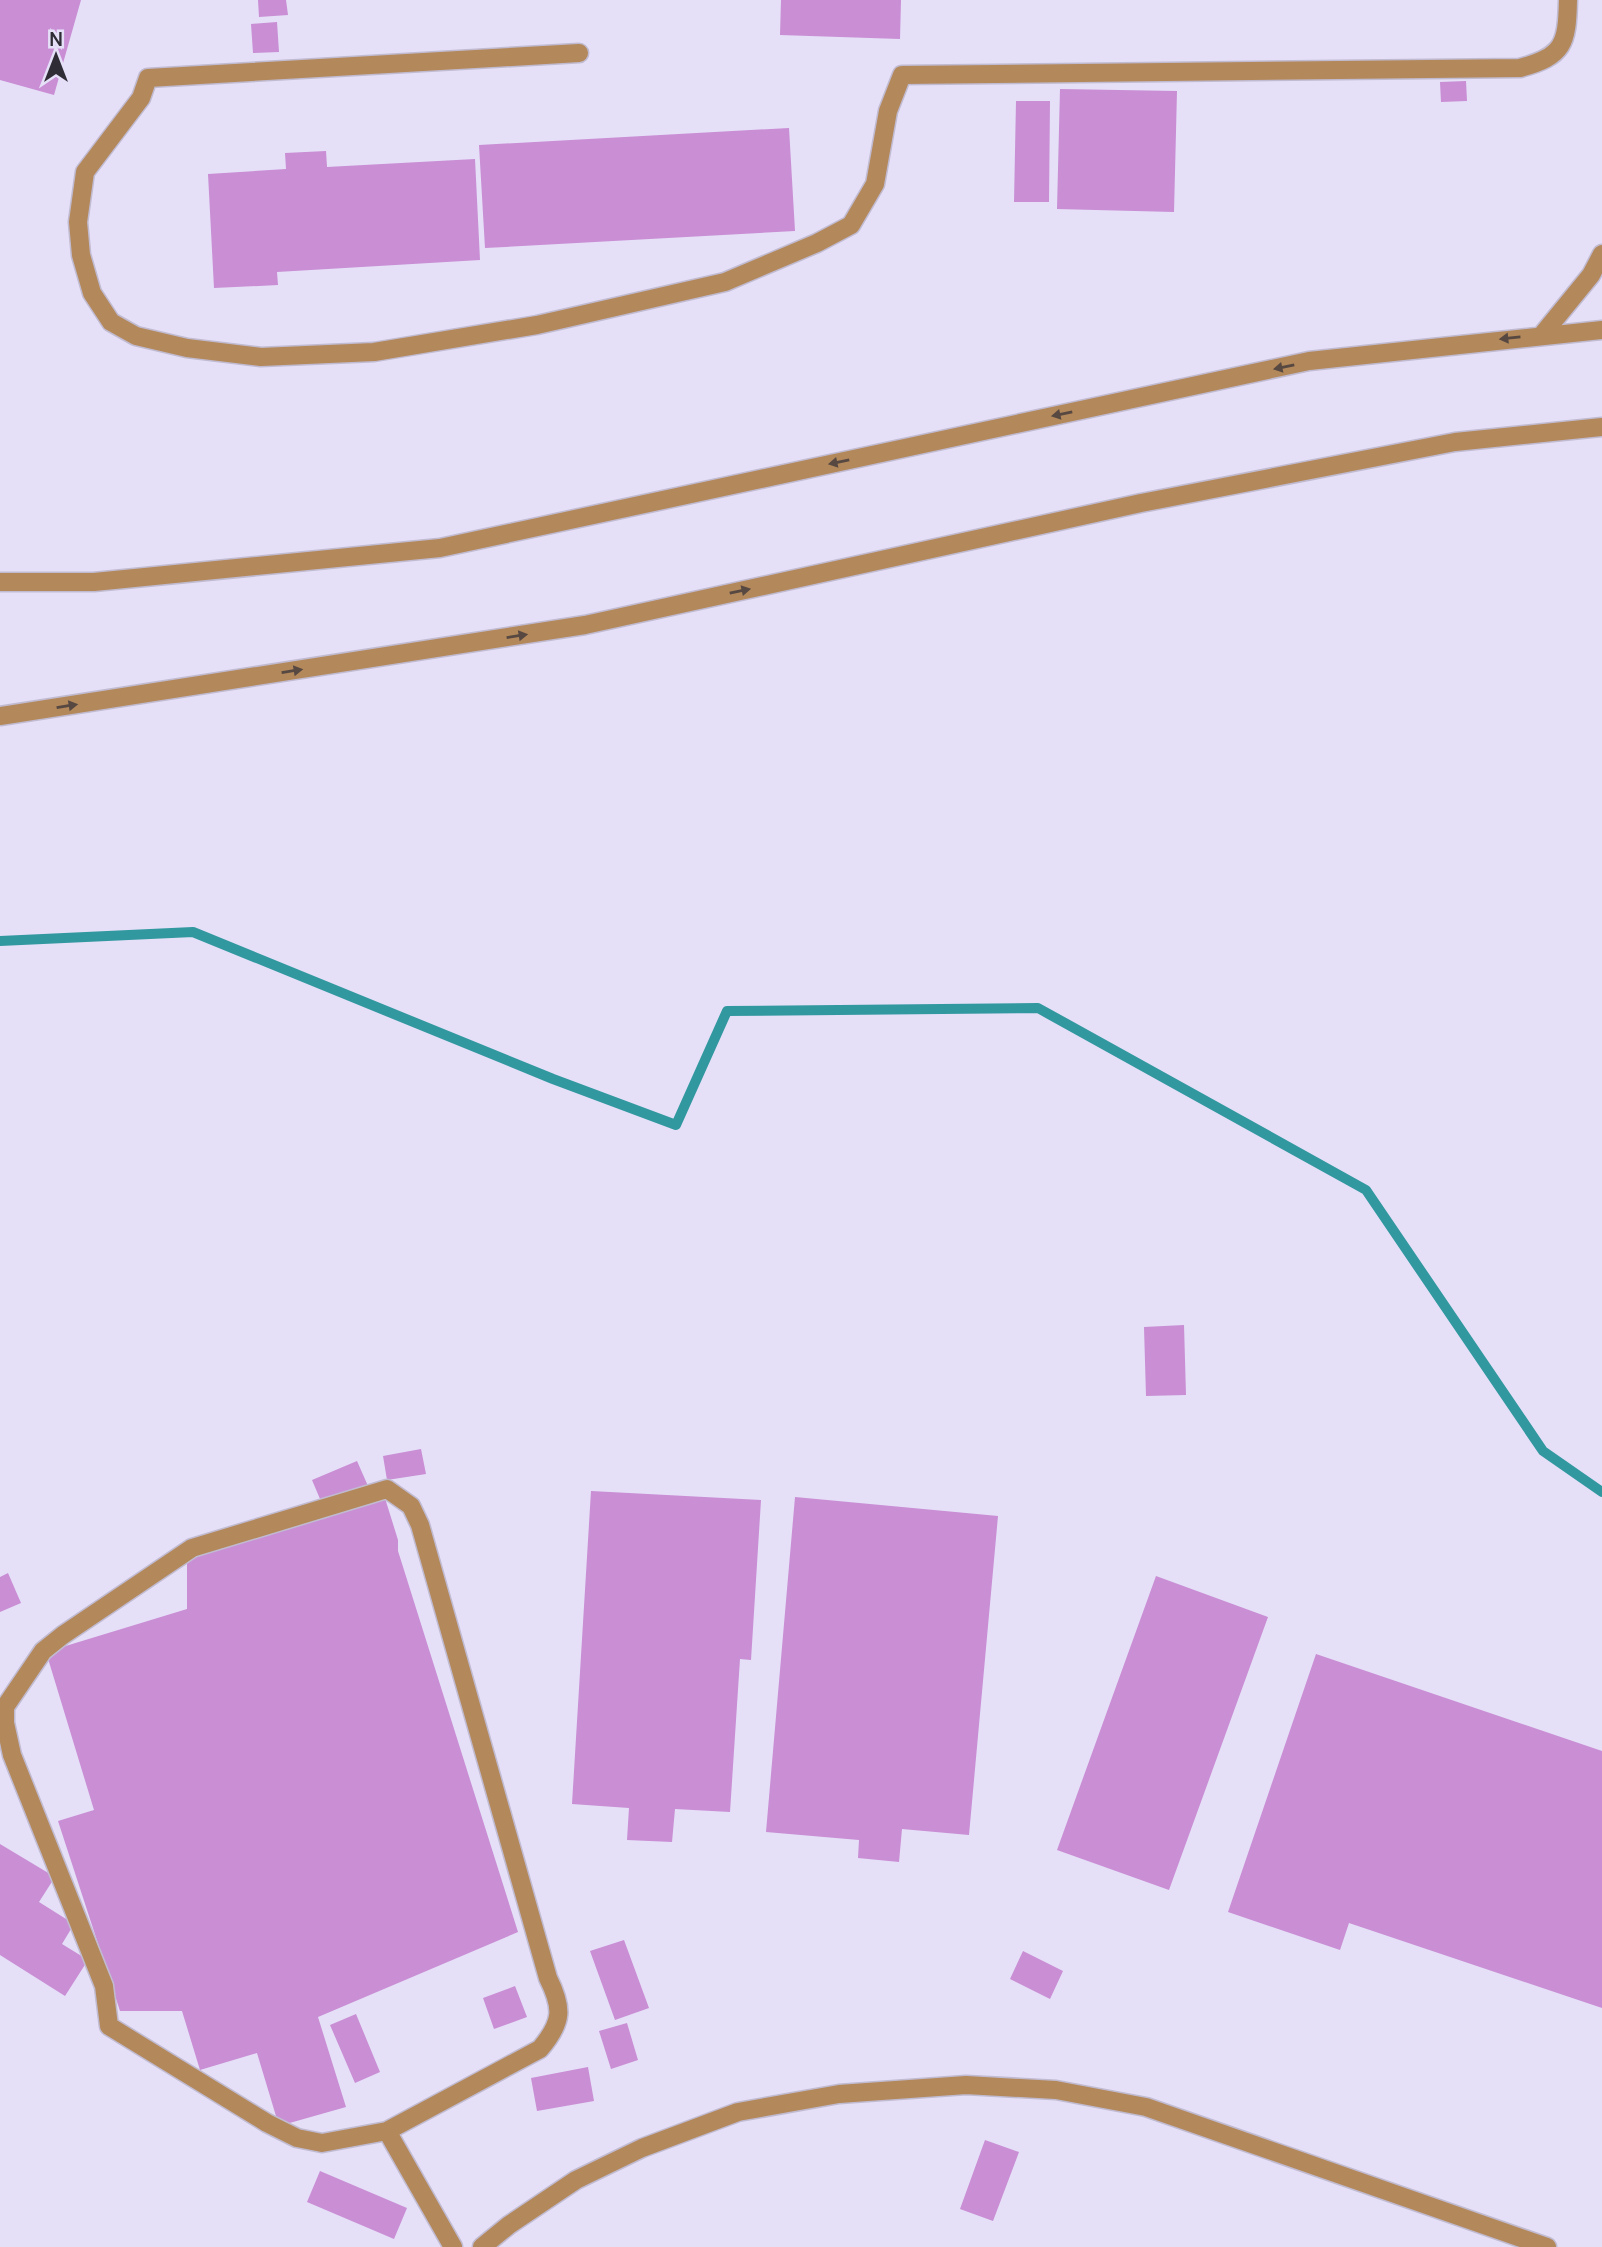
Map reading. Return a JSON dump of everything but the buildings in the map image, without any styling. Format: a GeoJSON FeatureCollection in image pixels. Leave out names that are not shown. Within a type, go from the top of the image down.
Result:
{"type":"FeatureCollection","features":[{"type":"Feature","properties":{"kind":"street"},"geometry":{"type":"LineString","coordinates":[[579,53],[148,78],[141,98],[85,173],[78,222],[81,255],[92,293],[111,322],[136,336],[187,348],[261,358],[374,352],[537,325],[725,282],[817,243],[851,225],[875,184],[888,111],[902,75],[1520,68],[1540,63],[1554,55],[1567,28],[1568,0]]}},
{"type":"Feature","properties":{"kind":"street"},"geometry":{"type":"LineString","coordinates":[[1542,335],[1591,275],[1602,254]]}},
{"type":"Feature","properties":{"kind":"street"},"geometry":{"type":"LineString","coordinates":[[0,582],[94,582],[440,548],[1309,361],[1602,330]]}},
{"type":"Feature","properties":{"kind":"street"},"geometry":{"type":"LineString","coordinates":[[0,716],[585,625],[1196,492],[1455,442],[1602,427]]}},
{"type":"Feature","properties":{"kind":"street"},"geometry":{"type":"LineString","coordinates":[[387,1489],[411,1506],[420,1525],[548,1978],[559,2001],[554,2032],[540,2049],[387,2131],[322,2143],[297,2138],[267,2123],[109,2026],[104,1986],[12,1755],[5,1723],[5,1707],[43,1651],[192,1548],[387,1489]]}},
{"type":"Feature","properties":{"kind":"street"},"geometry":{"type":"LineString","coordinates":[[482,2247],[509,2225],[576,2180],[642,2148],[738,2112],[839,2094],[965,2085],[1056,2090],[1146,2107],[1547,2247]]}},
{"type":"Feature","properties":{"kind":"street"},"geometry":{"type":"LineString","coordinates":[[387,2131],[453,2247]]}},
{"type":"Feature","properties":{"kind":"waterway"},"geometry":{"type":"LineString","coordinates":[[0,941],[193,932],[553,1079],[676,1125],[727,1011],[1038,1008],[1366,1190],[1543,1451],[1602,1492]]}}]}
